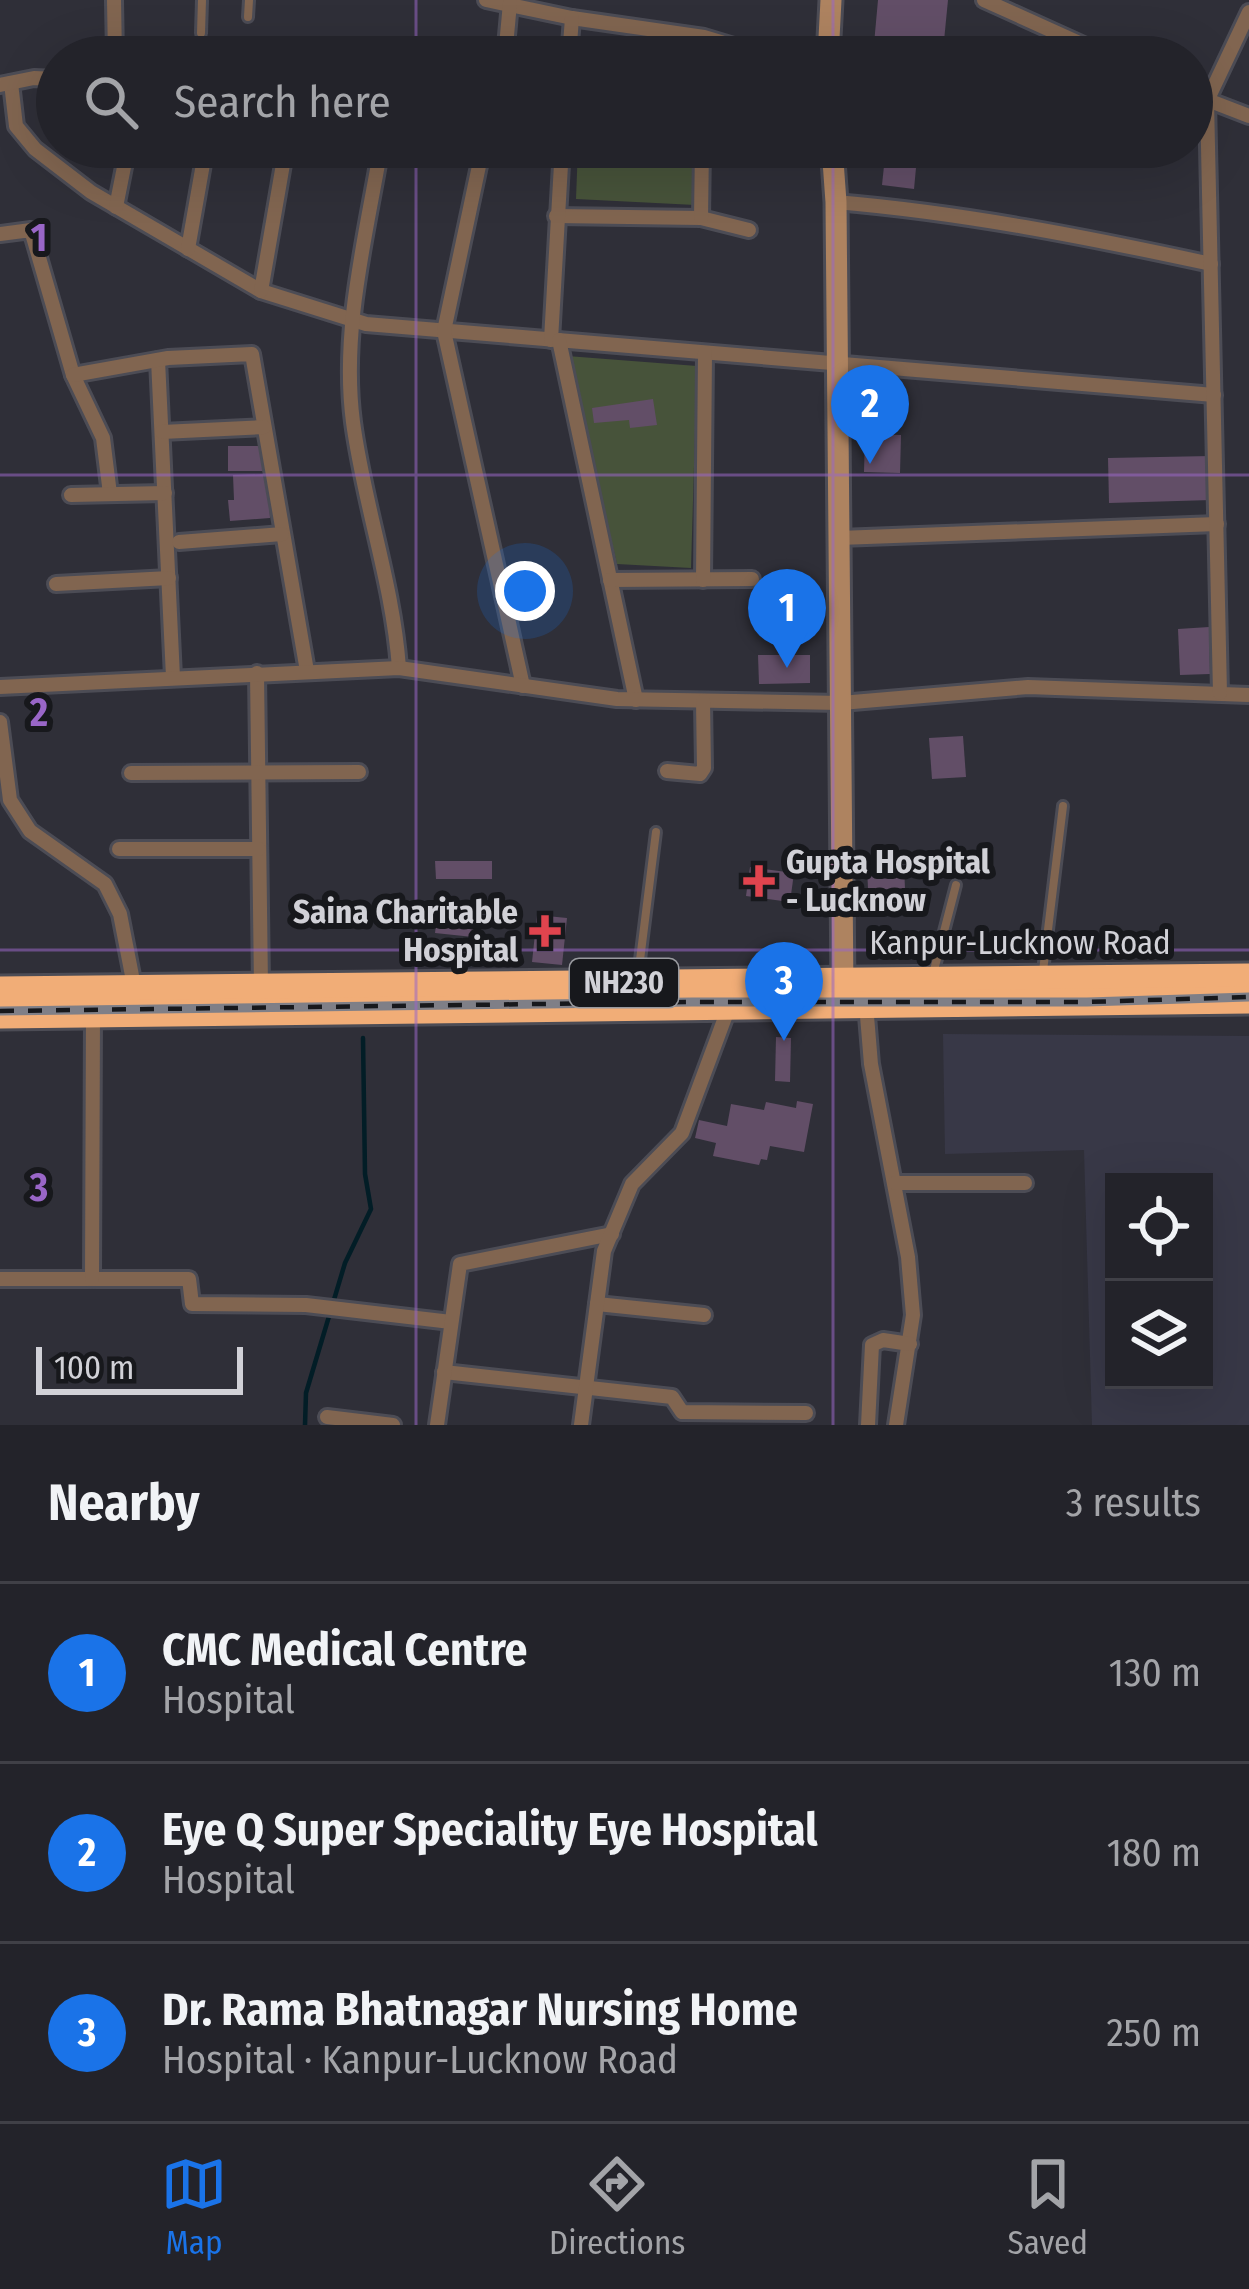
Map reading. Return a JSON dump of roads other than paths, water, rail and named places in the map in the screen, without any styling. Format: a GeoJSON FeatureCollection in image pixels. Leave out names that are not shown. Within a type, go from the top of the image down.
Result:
{"type":"FeatureCollection","features":[{"type":"Feature","properties":{"kind":"highway","name":"Kanpur-Lucknow Road"},"geometry":{"type":"LineString","coordinates":[[0,1015],[320,1014],[730,1004],[851,995],[931,981],[1249,976]]}},
{"type":"Feature","properties":{"kind":"highway","name":"Kanpur-Lucknow Road"},"geometry":{"type":"LineString","coordinates":[[0,990],[637,983],[851,995],[1249,1000]]}},
{"type":"Feature","properties":{"kind":"street"},"geometry":{"type":"LineString","coordinates":[[114,0],[115,36]]}},
{"type":"Feature","properties":{"kind":"street"},"geometry":{"type":"LineString","coordinates":[[486,0],[697,36]]}},
{"type":"Feature","properties":{"kind":"street"},"geometry":{"type":"LineString","coordinates":[[829,36],[831,0]]}},
{"type":"Feature","properties":{"kind":"street"},"geometry":{"type":"LineString","coordinates":[[984,0],[1064,36]]}},
{"type":"Feature","properties":{"kind":"street"},"geometry":{"type":"LineString","coordinates":[[507,36],[510,3]]}},
{"type":"Feature","properties":{"kind":"street"},"geometry":{"type":"LineString","coordinates":[[1213,88],[1249,13]]}},
{"type":"Feature","properties":{"kind":"street"},"geometry":{"type":"LineString","coordinates":[[571,36],[572,18]]}},
{"type":"Feature","properties":{"kind":"street"},"geometry":{"type":"LineString","coordinates":[[36,81],[5,84],[16,126],[36,150]]}},
{"type":"Feature","properties":{"kind":"street"},"geometry":{"type":"LineString","coordinates":[[1213,103],[1249,116]]}},
{"type":"Feature","properties":{"kind":"street"},"geometry":{"type":"LineString","coordinates":[[62,168],[116,207],[261,291],[352,320],[1214,394]]}},
{"type":"Feature","properties":{"kind":"street"},"geometry":{"type":"LineString","coordinates":[[116,207],[124,168]]}},
{"type":"Feature","properties":{"kind":"street"},"geometry":{"type":"LineString","coordinates":[[188,249],[202,168]]}},
{"type":"Feature","properties":{"kind":"street"},"geometry":{"type":"LineString","coordinates":[[261,291],[282,168]]}},
{"type":"Feature","properties":{"kind":"street"},"geometry":{"type":"LineString","coordinates":[[377,168],[352,320],[352,420],[396,622],[399,668]]}},
{"type":"Feature","properties":{"kind":"street"},"geometry":{"type":"LineString","coordinates":[[479,168],[444,331],[523,686]]}},
{"type":"Feature","properties":{"kind":"street"},"geometry":{"type":"LineString","coordinates":[[560,168],[555,340],[636,700]]}},
{"type":"Feature","properties":{"kind":"street"},"geometry":{"type":"LineString","coordinates":[[701,218],[702,168]]}},
{"type":"Feature","properties":{"kind":"street"},"geometry":{"type":"LineString","coordinates":[[834,168],[841,703],[851,995],[871,1064],[910,1276],[913,1315],[896,1425]]}},
{"type":"Feature","properties":{"kind":"street"},"geometry":{"type":"LineString","coordinates":[[1209,168],[1220,693]]}},
{"type":"Feature","properties":{"kind":"street"},"geometry":{"type":"LineString","coordinates":[[836,202],[963,215],[1211,264]]}},
{"type":"Feature","properties":{"kind":"street"},"geometry":{"type":"LineString","coordinates":[[556,216],[701,218],[749,230]]}},
{"type":"Feature","properties":{"kind":"street"},"geometry":{"type":"LineString","coordinates":[[0,234],[31,230],[73,375],[104,437],[110,494]]}},
{"type":"Feature","properties":{"kind":"street"},"geometry":{"type":"LineString","coordinates":[[703,580],[705,353]]}},
{"type":"Feature","properties":{"kind":"street"},"geometry":{"type":"LineString","coordinates":[[73,375],[158,360],[252,354],[308,671]]}},
{"type":"Feature","properties":{"kind":"street"},"geometry":{"type":"LineString","coordinates":[[158,360],[173,677]]}},
{"type":"Feature","properties":{"kind":"street"},"geometry":{"type":"LineString","coordinates":[[162,433],[264,427]]}},
{"type":"Feature","properties":{"kind":"street"},"geometry":{"type":"LineString","coordinates":[[70,495],[165,493]]}},
{"type":"Feature","properties":{"kind":"street"},"geometry":{"type":"LineString","coordinates":[[839,538],[1216,524]]}},
{"type":"Feature","properties":{"kind":"street"},"geometry":{"type":"LineString","coordinates":[[179,542],[282,535]]}},
{"type":"Feature","properties":{"kind":"street"},"geometry":{"type":"LineString","coordinates":[[56,584],[169,578]]}},
{"type":"Feature","properties":{"kind":"street"},"geometry":{"type":"LineString","coordinates":[[610,580],[752,579]]}},
{"type":"Feature","properties":{"kind":"street"},"geometry":{"type":"LineString","coordinates":[[0,687],[399,668],[636,700],[841,703],[1028,687],[1249,695]]}},
{"type":"Feature","properties":{"kind":"street"},"geometry":{"type":"LineString","coordinates":[[257,673],[261,986]]}},
{"type":"Feature","properties":{"kind":"street"},"geometry":{"type":"LineString","coordinates":[[667,771],[700,774],[704,768],[704,701]]}},
{"type":"Feature","properties":{"kind":"street"},"geometry":{"type":"LineString","coordinates":[[0,722],[10,800],[30,831],[105,884],[120,914],[135,991]]}},
{"type":"Feature","properties":{"kind":"street"},"geometry":{"type":"LineString","coordinates":[[131,773],[358,772]]}},
{"type":"Feature","properties":{"kind":"street"},"geometry":{"type":"LineString","coordinates":[[119,849],[260,849]]}},
{"type":"Feature","properties":{"kind":"street"},"geometry":{"type":"LineString","coordinates":[[581,1425],[604,1251],[632,1184],[682,1133],[730,1004]]}},
{"type":"Feature","properties":{"kind":"street"},"geometry":{"type":"LineString","coordinates":[[92,1279],[93,1014]]}},
{"type":"Feature","properties":{"kind":"street"},"geometry":{"type":"LineString","coordinates":[[895,1183],[1024,1183]]}},
{"type":"Feature","properties":{"kind":"street"},"geometry":{"type":"LineString","coordinates":[[437,1425],[460,1264],[612,1234]]}},
{"type":"Feature","properties":{"kind":"street"},"geometry":{"type":"LineString","coordinates":[[0,1279],[189,1279],[191,1304],[331,1307],[452,1322]]}},
{"type":"Feature","properties":{"kind":"street"},"geometry":{"type":"LineString","coordinates":[[597,1304],[704,1315]]}},
{"type":"Feature","properties":{"kind":"street"},"geometry":{"type":"LineString","coordinates":[[868,1425],[872,1345],[884,1340],[910,1345]]}},
{"type":"Feature","properties":{"kind":"street"},"geometry":{"type":"LineString","coordinates":[[444,1372],[672,1397],[682,1412],[738,1419],[806,1413]]}},
{"type":"Feature","properties":{"kind":"street"},"geometry":{"type":"LineString","coordinates":[[328,1417],[393,1425]]}},
{"type":"Feature","properties":{"kind":"lane"},"geometry":{"type":"LineString","coordinates":[[201,33],[202,0]]}},
{"type":"Feature","properties":{"kind":"lane"},"geometry":{"type":"LineString","coordinates":[[248,16],[249,0]]}},
{"type":"Feature","properties":{"kind":"lane"},"geometry":{"type":"LineString","coordinates":[[1042,980],[1063,806]]}},
{"type":"Feature","properties":{"kind":"lane"},"geometry":{"type":"LineString","coordinates":[[637,983],[656,832]]}},
{"type":"Feature","properties":{"kind":"lane"},"geometry":{"type":"LineString","coordinates":[[931,981],[956,886]]}},
{"type":"Feature","properties":{"kind":"waterway"},"geometry":{"type":"LineString","coordinates":[[305,1425],[306,1393],[345,1263],[371,1209],[365,1174],[363,1038]]}},
{"type":"Feature","properties":{"kind":"railway"},"geometry":{"type":"LineString","coordinates":[[0,1011],[1249,997]]}},
{"type":"Feature","properties":{"kind":"place","name":"Eye Q Super Speciality Eye Hospital"},"geometry":{"type":"Point","coordinates":[870,464]}},
{"type":"Feature","properties":{"kind":"place","name":"CMC Medical Centre"},"geometry":{"type":"Point","coordinates":[787,668]}},
{"type":"Feature","properties":{"kind":"place","name":"Gupta Hospital - Lucknow"},"geometry":{"type":"Point","coordinates":[759,881]}},
{"type":"Feature","properties":{"kind":"place","name":"Saina Charitable Hospital"},"geometry":{"type":"Point","coordinates":[545,931]}},
{"type":"Feature","properties":{"kind":"place","name":"Dr. Rama Bhatnagar Nursing Home"},"geometry":{"type":"Point","coordinates":[784,1041]}}]}
